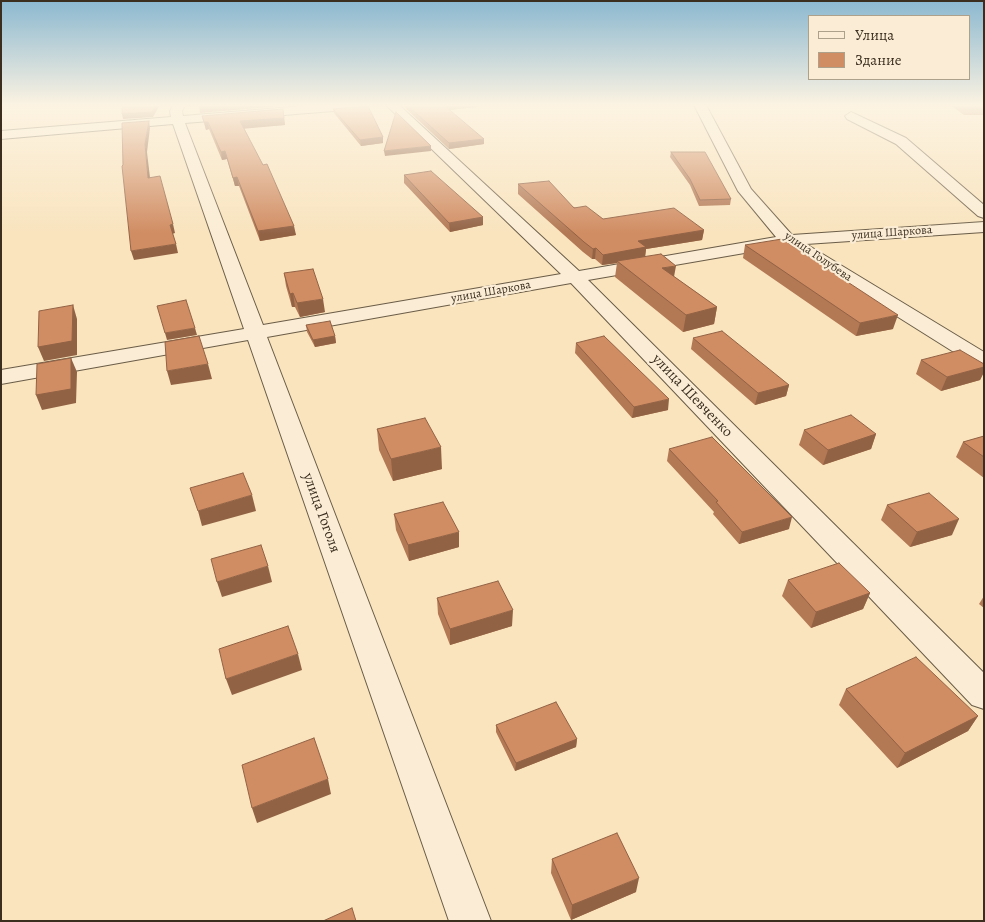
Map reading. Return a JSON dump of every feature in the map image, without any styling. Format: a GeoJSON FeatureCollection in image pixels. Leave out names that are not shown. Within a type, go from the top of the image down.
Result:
{"type":"FeatureCollection","features":[{"type":"Feature","properties":{"kind":"street","name":"улица Гоголя"},"geometry":{"type":"LineString","coordinates":[[191,148],[256,334],[470,921]]}},
{"type":"Feature","properties":{"kind":"street","name":"улица Шевченко"},"geometry":{"type":"LineString","coordinates":[[438,148],[575,277],[984,695]]}},
{"type":"Feature","properties":{"kind":"street","name":"улица Голубева"},"geometry":{"type":"LineString","coordinates":[[723,148],[745,191],[788,240],[984,361]]}},
{"type":"Feature","properties":{"kind":"street"},"geometry":{"type":"LineString","coordinates":[[909,148],[984,214]]}},
{"type":"Feature","properties":{"kind":"street","name":"улица Шаркова"},"geometry":{"type":"LineString","coordinates":[[1,377],[788,240],[984,227]]}},
{"type":"Feature","properties":{"kind":"building"},"geometry":{"type":"Polygon","coordinates":[[[123,148],[145,148],[148,178],[160,176],[173,224],[170,225],[176,244],[131,251],[123,148]]]}},
{"type":"Feature","properties":{"kind":"building"},"geometry":{"type":"Polygon","coordinates":[[[219,148],[254,148],[263,165],[267,164],[294,226],[258,231],[237,177],[233,178],[225,151],[221,152],[219,148]]]}},
{"type":"Feature","properties":{"kind":"building"},"geometry":{"type":"Polygon","coordinates":[[[385,148],[412,148],[384,151],[385,148]]]}},
{"type":"Feature","properties":{"kind":"building"},"geometry":{"type":"Polygon","coordinates":[[[671,152],[705,152],[731,199],[700,200],[690,179],[671,152]]]}},
{"type":"Feature","properties":{"kind":"building"},"geometry":{"type":"Polygon","coordinates":[[[431,171],[483,217],[449,223],[404,175],[431,171]]]}},
{"type":"Feature","properties":{"kind":"building"},"geometry":{"type":"Polygon","coordinates":[[[549,181],[574,208],[586,206],[603,219],[674,208],[704,230],[638,241],[646,247],[603,255],[596,248],[593,249],[584,242],[518,184],[549,181]]]}},
{"type":"Feature","properties":{"kind":"building"},"geometry":{"type":"Polygon","coordinates":[[[782,239],[898,315],[860,323],[745,245],[782,239]]]}},
{"type":"Feature","properties":{"kind":"building"},"geometry":{"type":"Polygon","coordinates":[[[661,254],[676,266],[662,268],[717,307],[686,315],[617,261],[661,254]]]}},
{"type":"Feature","properties":{"kind":"building"},"geometry":{"type":"Polygon","coordinates":[[[313,269],[323,299],[297,303],[293,293],[290,294],[284,273],[313,269]]]}},
{"type":"Feature","properties":{"kind":"building"},"geometry":{"type":"Polygon","coordinates":[[[186,300],[195,328],[165,333],[157,306],[186,300]]]}},
{"type":"Feature","properties":{"kind":"building"},"geometry":{"type":"Polygon","coordinates":[[[73,305],[72,341],[38,347],[39,311],[73,305]]]}},
{"type":"Feature","properties":{"kind":"building"},"geometry":{"type":"Polygon","coordinates":[[[330,321],[335,336],[313,340],[306,325],[330,321]]]}},
{"type":"Feature","properties":{"kind":"building"},"geometry":{"type":"Polygon","coordinates":[[[722,331],[789,385],[758,393],[693,338],[722,331]]]}},
{"type":"Feature","properties":{"kind":"building"},"geometry":{"type":"Polygon","coordinates":[[[199,336],[208,364],[167,371],[165,342],[199,336]]]}},
{"type":"Feature","properties":{"kind":"building"},"geometry":{"type":"Polygon","coordinates":[[[604,336],[669,399],[634,407],[576,343],[604,336]]]}},
{"type":"Feature","properties":{"kind":"building"},"geometry":{"type":"Polygon","coordinates":[[[960,350],[984,364],[984,367],[947,377],[921,360],[960,350]]]}},
{"type":"Feature","properties":{"kind":"building"},"geometry":{"type":"Polygon","coordinates":[[[71,358],[71,389],[36,395],[37,364],[71,358]]]}},
{"type":"Feature","properties":{"kind":"building"},"geometry":{"type":"Polygon","coordinates":[[[851,415],[876,434],[828,450],[804,430],[851,415]]]}},
{"type":"Feature","properties":{"kind":"building"},"geometry":{"type":"Polygon","coordinates":[[[425,418],[441,447],[391,459],[377,429],[425,418]]]}},
{"type":"Feature","properties":{"kind":"building"},"geometry":{"type":"Polygon","coordinates":[[[984,436],[984,457],[963,442],[984,436]]]}},
{"type":"Feature","properties":{"kind":"building"},"geometry":{"type":"Polygon","coordinates":[[[712,437],[792,517],[742,532],[716,502],[718,501],[669,449],[712,437]]]}},
{"type":"Feature","properties":{"kind":"building"},"geometry":{"type":"Polygon","coordinates":[[[243,473],[252,495],[198,511],[190,488],[243,473]]]}},
{"type":"Feature","properties":{"kind":"building"},"geometry":{"type":"Polygon","coordinates":[[[929,493],[959,519],[917,532],[887,505],[929,493]]]}},
{"type":"Feature","properties":{"kind":"building"},"geometry":{"type":"Polygon","coordinates":[[[443,502],[459,532],[408,545],[394,514],[443,502]]]}},
{"type":"Feature","properties":{"kind":"building"},"geometry":{"type":"Polygon","coordinates":[[[261,545],[268,566],[217,582],[211,559],[261,545]]]}},
{"type":"Feature","properties":{"kind":"building"},"geometry":{"type":"Polygon","coordinates":[[[839,563],[870,593],[816,612],[788,580],[839,563]]]}},
{"type":"Feature","properties":{"kind":"building"},"geometry":{"type":"Polygon","coordinates":[[[498,581],[513,610],[450,629],[437,598],[498,581]]]}},
{"type":"Feature","properties":{"kind":"building"},"geometry":{"type":"Polygon","coordinates":[[[288,626],[298,654],[226,679],[219,649],[288,626]]]}},
{"type":"Feature","properties":{"kind":"building"},"geometry":{"type":"Polygon","coordinates":[[[916,657],[978,716],[905,753],[846,689],[916,657]]]}},
{"type":"Feature","properties":{"kind":"building"},"geometry":{"type":"Polygon","coordinates":[[[556,702],[577,739],[516,763],[496,725],[556,702]]]}},
{"type":"Feature","properties":{"kind":"building"},"geometry":{"type":"Polygon","coordinates":[[[314,738],[328,779],[252,808],[242,765],[314,738]]]}},
{"type":"Feature","properties":{"kind":"building"},"geometry":{"type":"Polygon","coordinates":[[[617,833],[639,878],[572,905],[552,859],[617,833]]]}},
{"type":"Feature","properties":{"kind":"building"},"geometry":{"type":"Polygon","coordinates":[[[352,908],[356,921],[323,921],[352,908]]]}}]}
